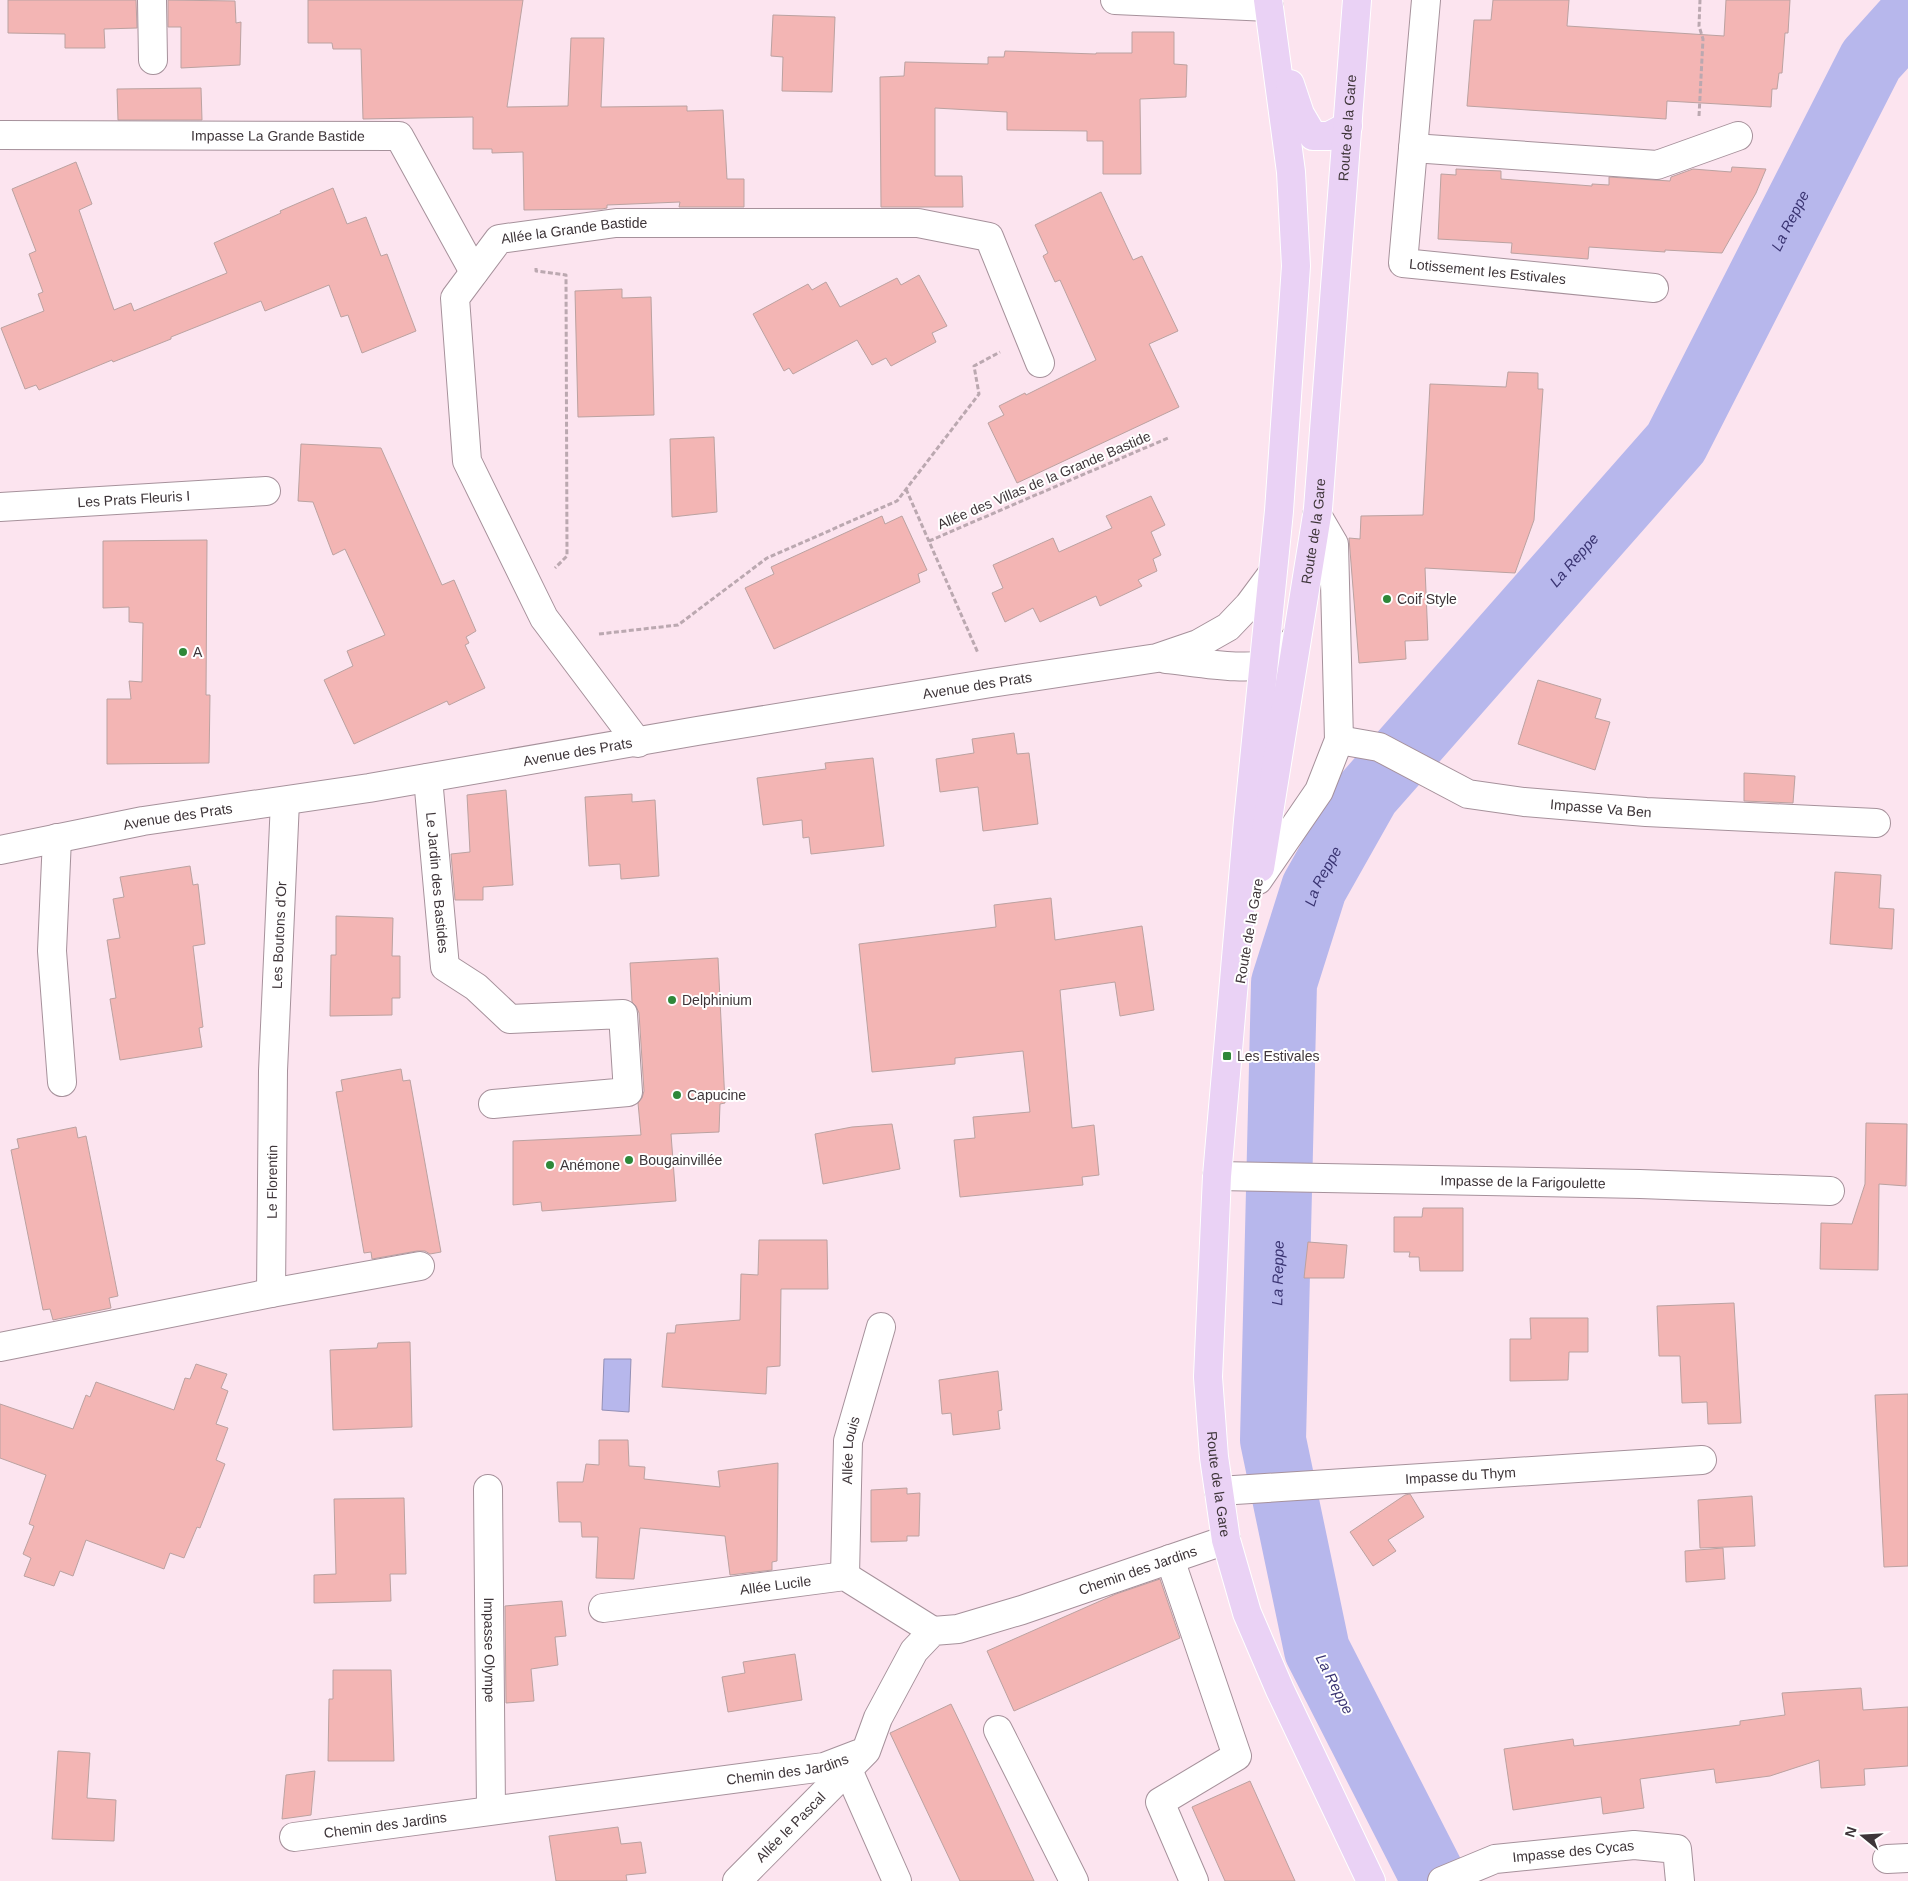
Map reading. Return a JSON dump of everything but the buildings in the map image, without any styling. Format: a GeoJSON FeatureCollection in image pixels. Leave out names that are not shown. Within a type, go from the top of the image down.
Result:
{"type":"FeatureCollection","features":[{"type":"Feature","properties":{"kind":"main road","name":"Route de la Gare"},"geometry":{"type":"LineString","coordinates":[[1227,1056],[1258,880],[1317,515],[1357,0]]}},
{"type":"Feature","properties":{"kind":"main road","name":"Route de la Gare"},"geometry":{"type":"LineString","coordinates":[[1268,4],[1291,172],[1296,266],[1279,511],[1263,666],[1217,1176],[1208,1377],[1219,1491],[1226,1540],[1247,1613],[1280,1690],[1371,1881]]}},
{"type":"Feature","properties":{"kind":"main road"},"geometry":{"type":"LineString","coordinates":[[1274,46],[1289,79],[1300,114],[1313,136],[1329,136],[1348,126]]}},
{"type":"Feature","properties":{"kind":"street"},"geometry":{"type":"LineString","coordinates":[[152,0],[153,60]]}},
{"type":"Feature","properties":{"kind":"street"},"geometry":{"type":"LineString","coordinates":[[1115,0],[1268,4]]}},
{"type":"Feature","properties":{"kind":"street","name":"Lotissement les Estivales"},"geometry":{"type":"LineString","coordinates":[[1426,0],[1403,263],[1654,288]]}},
{"type":"Feature","properties":{"kind":"street","name":"Impasse La Grande Bastide"},"geometry":{"type":"LineString","coordinates":[[0,135],[399,136],[474,272]]}},
{"type":"Feature","properties":{"kind":"street"},"geometry":{"type":"LineString","coordinates":[[1413,148],[1657,165],[1738,136]]}},
{"type":"Feature","properties":{"kind":"street","name":"Allée la Grande Bastide"},"geometry":{"type":"LineString","coordinates":[[638,743],[544,618],[467,461],[455,298],[499,238],[616,223],[918,223],[989,236],[1040,364]]}},
{"type":"Feature","properties":{"kind":"street","name":"Les Prats Fleuris I"},"geometry":{"type":"LineString","coordinates":[[0,507],[266,491]]}},
{"type":"Feature","properties":{"kind":"street"},"geometry":{"type":"LineString","coordinates":[[1258,880],[1319,791],[1338,740],[1338,635],[1334,544],[1317,515]]}},
{"type":"Feature","properties":{"kind":"street","name":"Avenue des Prats"},"geometry":{"type":"LineString","coordinates":[[0,850],[143,821],[428,778],[991,683],[1157,658],[1198,644],[1228,627],[1249,605],[1272,574]]}},
{"type":"Feature","properties":{"kind":"street"},"geometry":{"type":"LineString","coordinates":[[1263,666],[1275,661],[1297,636]]}},
{"type":"Feature","properties":{"kind":"street","name":"Avenue des Prats"},"geometry":{"type":"LineString","coordinates":[[1157,658],[1241,666],[1263,666]]}},
{"type":"Feature","properties":{"kind":"street","name":"Impasse Va Ben"},"geometry":{"type":"LineString","coordinates":[[1338,740],[1378,747],[1468,794],[1524,802],[1646,812],[1876,823]]}},
{"type":"Feature","properties":{"kind":"street","name":"Le Jardin des Bastides"},"geometry":{"type":"LineString","coordinates":[[428,778],[445,967],[476,987],[510,1019],[623,1014],[628,1092],[493,1104]]}},
{"type":"Feature","properties":{"kind":"street","name":"Les Boutons d'Or"},"geometry":{"type":"LineString","coordinates":[[273,1070],[285,800]]}},
{"type":"Feature","properties":{"kind":"street"},"geometry":{"type":"LineString","coordinates":[[57,838],[52,951],[62,1082]]}},
{"type":"Feature","properties":{"kind":"street","name":"Le Florentin"},"geometry":{"type":"LineString","coordinates":[[271,1293],[273,1070]]}},
{"type":"Feature","properties":{"kind":"street","name":"Impasse de la Farigoulette"},"geometry":{"type":"LineString","coordinates":[[1217,1176],[1640,1184],[1830,1191]]}},
{"type":"Feature","properties":{"kind":"street"},"geometry":{"type":"LineString","coordinates":[[0,1347],[271,1293],[420,1266]]}},
{"type":"Feature","properties":{"kind":"street","name":"Allée Louis"},"geometry":{"type":"LineString","coordinates":[[845,1576],[848,1441],[881,1327]]}},
{"type":"Feature","properties":{"kind":"street","name":"Impasse du Thym"},"geometry":{"type":"LineString","coordinates":[[1219,1491],[1702,1460]]}},
{"type":"Feature","properties":{"kind":"street","name":"Impasse Olympe"},"geometry":{"type":"LineString","coordinates":[[488,1489],[491,1810]]}},
{"type":"Feature","properties":{"kind":"street","name":"Chemin des Jardins"},"geometry":{"type":"LineString","coordinates":[[294,1837],[824,1767],[857,1761],[909,1660],[933,1632],[958,1629],[1022,1610],[1226,1540]]}},
{"type":"Feature","properties":{"kind":"street"},"geometry":{"type":"LineString","coordinates":[[1170,1559],[1237,1756],[1160,1802],[1194,1881]]}},
{"type":"Feature","properties":{"kind":"street"},"geometry":{"type":"LineString","coordinates":[[845,1576],[933,1632]]}},
{"type":"Feature","properties":{"kind":"street","name":"Allée Lucile"},"geometry":{"type":"LineString","coordinates":[[603,1608],[845,1576]]}},
{"type":"Feature","properties":{"kind":"street"},"geometry":{"type":"LineString","coordinates":[[998,1730],[1074,1881]]}},
{"type":"Feature","properties":{"kind":"street"},"geometry":{"type":"LineString","coordinates":[[857,1761],[896,1881]]}},
{"type":"Feature","properties":{"kind":"street","name":"Allée le Pascal"},"geometry":{"type":"LineString","coordinates":[[737,1881],[857,1761]]}},
{"type":"Feature","properties":{"kind":"street","name":"Impasse des Cycas"},"geometry":{"type":"LineString","coordinates":[[1448,1878],[1495,1859],[1634,1845],[1677,1849],[1680,1881]]}},
{"type":"Feature","properties":{"kind":"path"},"geometry":{"type":"LineString","coordinates":[[1697,151],[1703,39],[1699,26],[1700,0]]}},
{"type":"Feature","properties":{"kind":"path"},"geometry":{"type":"LineString","coordinates":[[531,591],[567,556],[566,275],[536,271],[536,234]]}},
{"type":"Feature","properties":{"kind":"path"},"geometry":{"type":"LineString","coordinates":[[568,650],[594,635],[678,625],[767,558],[897,500],[979,394],[974,366],[1029,336]]}},
{"type":"Feature","properties":{"kind":"path","name":"Allée des Villas de la Grande Bastide"},"geometry":{"type":"LineString","coordinates":[[929,542],[1168,438]]}},
{"type":"Feature","properties":{"kind":"path"},"geometry":{"type":"LineString","coordinates":[[906,489],[991,683]]}},
{"type":"Feature","properties":{"kind":"water"},"geometry":{"type":"Polygon","coordinates":[[[604,1359],[631,1359],[629,1412],[602,1410],[604,1359]]]}},
{"type":"Feature","properties":{"kind":"waterway","name":"La Reppe"},"geometry":{"type":"LineString","coordinates":[[1435,1881],[1317,1650],[1273,1440],[1284,983],[1314,888],[1367,794],[1676,443],[1871,60],[1908,19]]}},
{"type":"Feature","properties":{"kind":"place","name":"Coif Style"},"geometry":{"type":"Point","coordinates":[1387,599]}},
{"type":"Feature","properties":{"kind":"place","name":"A"},"geometry":{"type":"Point","coordinates":[183,652]}},
{"type":"Feature","properties":{"kind":"place","name":"Delphinium"},"geometry":{"type":"Point","coordinates":[672,1000]}},
{"type":"Feature","properties":{"kind":"place","name":"Les Estivales"},"geometry":{"type":"Point","coordinates":[1227,1056]}},
{"type":"Feature","properties":{"kind":"place","name":"Capucine"},"geometry":{"type":"Point","coordinates":[677,1095]}},
{"type":"Feature","properties":{"kind":"place","name":"Bougainvillée"},"geometry":{"type":"Point","coordinates":[629,1160]}},
{"type":"Feature","properties":{"kind":"place","name":"Anémone"},"geometry":{"type":"Point","coordinates":[550,1165]}}]}
